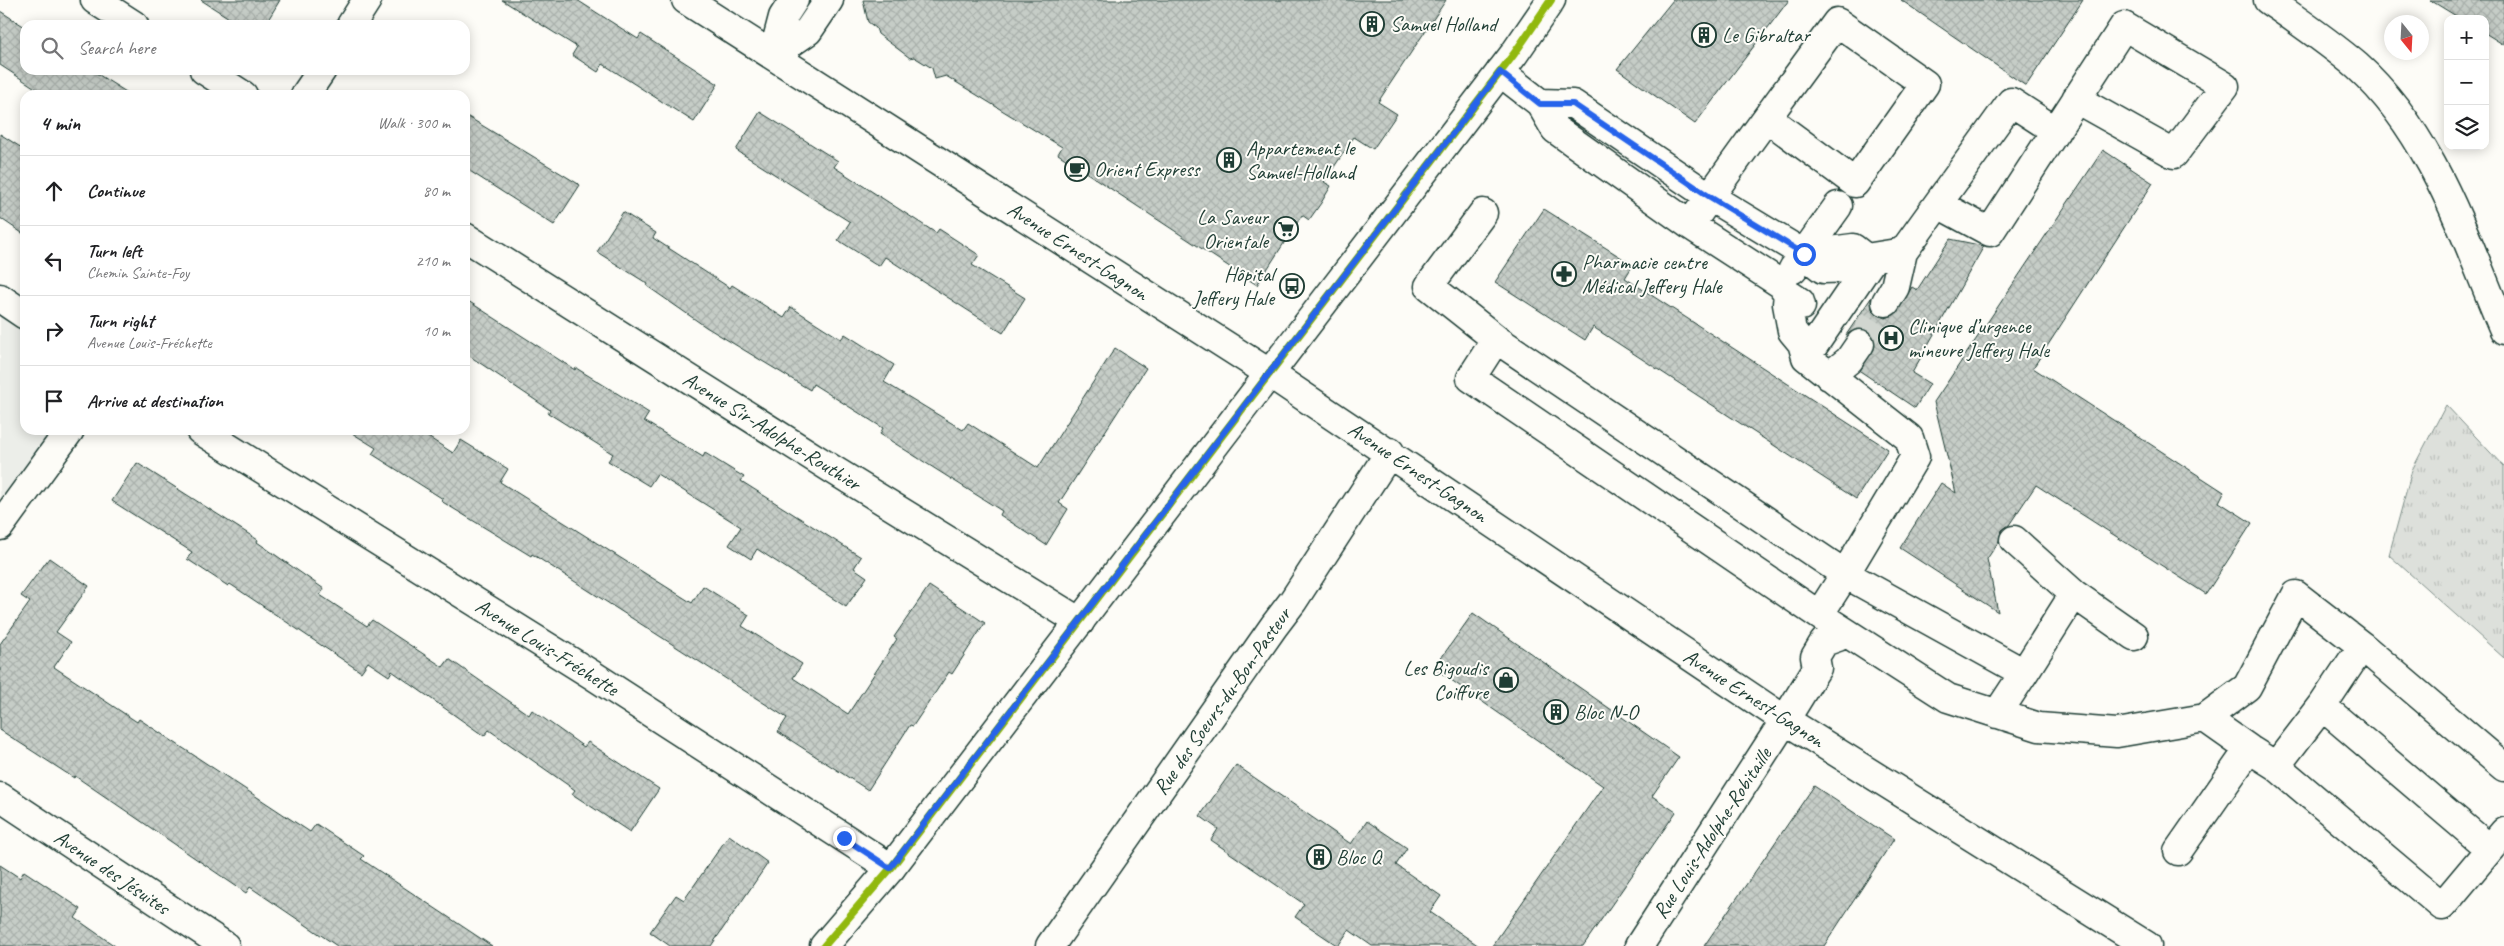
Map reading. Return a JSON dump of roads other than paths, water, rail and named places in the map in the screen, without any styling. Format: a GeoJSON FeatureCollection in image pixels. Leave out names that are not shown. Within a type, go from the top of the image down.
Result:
{"type":"FeatureCollection","features":[{"type":"Feature","properties":{"kind":"street"},"geometry":{"type":"LineString","coordinates":[[95,0],[126,20]]}},
{"type":"Feature","properties":{"kind":"street"},"geometry":{"type":"LineString","coordinates":[[354,20],[368,0]]}},
{"type":"Feature","properties":{"kind":"street","name":"Avenue Ernest-Gagnon"},"geometry":{"type":"LineString","coordinates":[[686,0],[1390,452],[1785,720],[2147,946]]}},
{"type":"Feature","properties":{"kind":"street"},"geometry":{"type":"LineString","coordinates":[[773,55],[783,17],[794,0]]}},
{"type":"Feature","properties":{"kind":"street"},"geometry":{"type":"LineString","coordinates":[[773,55],[808,32],[829,0]]}},
{"type":"Feature","properties":{"kind":"street"},"geometry":{"type":"LineString","coordinates":[[824,946],[890,868],[1080,622],[1500,72],[1551,0]]}},
{"type":"Feature","properties":{"kind":"street"},"geometry":{"type":"LineString","coordinates":[[2268,0],[2358,66],[2383,93],[2404,121],[2425,152],[2444,188],[2504,330]]}},
{"type":"Feature","properties":{"kind":"street"},"geometry":{"type":"LineString","coordinates":[[1690,226],[1710,197],[1767,118],[1837,22],[1925,84],[1855,183],[1767,118]]}},
{"type":"Feature","properties":{"kind":"street"},"geometry":{"type":"LineString","coordinates":[[1938,204],[1990,232],[2076,99],[2124,26],[2225,86],[2174,154],[2076,99]]}},
{"type":"Feature","properties":{"kind":"street"},"geometry":{"type":"LineString","coordinates":[[1500,72],[1540,104],[1555,129],[1690,226],[1785,289],[1800,302],[1807,332],[1804,350]]}},
{"type":"Feature","properties":{"kind":"street"},"geometry":{"type":"LineString","coordinates":[[212,75],[235,90]]}},
{"type":"Feature","properties":{"kind":"street"},"geometry":{"type":"LineString","coordinates":[[308,90],[319,75]]}},
{"type":"Feature","properties":{"kind":"street"},"geometry":{"type":"LineString","coordinates":[[1886,302],[1895,287],[1903,252],[2011,102],[2056,131]]}},
{"type":"Feature","properties":{"kind":"street"},"geometry":{"type":"LineString","coordinates":[[1540,104],[1573,104],[1710,197],[1808,257],[1830,251],[1853,248],[1870,257],[1903,252]]}},
{"type":"Feature","properties":{"kind":"street"},"geometry":{"type":"LineString","coordinates":[[1785,289],[1808,257],[1838,206]]}},
{"type":"Feature","properties":{"kind":"street"},"geometry":{"type":"LineString","coordinates":[[1483,213],[1429,286],[1496,339],[1845,574],[2024,673]]}},
{"type":"Feature","properties":{"kind":"street","name":"Avenue Sir-Adolphe-Routhier"},"geometry":{"type":"LineString","coordinates":[[470,240],[832,469],[1080,622]]}},
{"type":"Feature","properties":{"kind":"street"},"geometry":{"type":"LineString","coordinates":[[1804,350],[1870,257]]}},
{"type":"Feature","properties":{"kind":"street"},"geometry":{"type":"LineString","coordinates":[[0,298],[20,312]]}},
{"type":"Feature","properties":{"kind":"street"},"geometry":{"type":"LineString","coordinates":[[1496,339],[1471,378],[1820,615],[1840,633],[1948,698],[2039,727],[2116,733],[2205,718],[2247,687],[2296,595],[2362,646],[2504,767]]}},
{"type":"Feature","properties":{"kind":"street"},"geometry":{"type":"LineString","coordinates":[[1829,376],[1849,360],[1860,344]]}},
{"type":"Feature","properties":{"kind":"street"},"geometry":{"type":"LineString","coordinates":[[1804,350],[1829,376],[1909,438],[1915,457],[1820,615]]}},
{"type":"Feature","properties":{"kind":"street"},"geometry":{"type":"LineString","coordinates":[[0,526],[66,435]]}},
{"type":"Feature","properties":{"kind":"street","name":"Avenue Louis-Fréchette"},"geometry":{"type":"LineString","coordinates":[[208,435],[594,676],[890,868]]}},
{"type":"Feature","properties":{"kind":"street","name":"Rue des Soeurs-du-Bon-Pasteur"},"geometry":{"type":"LineString","coordinates":[[1050,946],[1293,601],[1390,452]]}},
{"type":"Feature","properties":{"kind":"street"},"geometry":{"type":"LineString","coordinates":[[2014,540],[2074,594],[2134,636]]}},
{"type":"Feature","properties":{"kind":"street"},"geometry":{"type":"LineString","coordinates":[[1997,714],[2074,594]]}},
{"type":"Feature","properties":{"kind":"street","name":"Rue Louis-Adolphe-Robitaille"},"geometry":{"type":"LineString","coordinates":[[1638,946],[1817,668],[1831,666],[1839,651],[1840,633]]}},
{"type":"Feature","properties":{"kind":"street"},"geometry":{"type":"LineString","coordinates":[[2276,766],[2322,706],[2362,646]]}},
{"type":"Feature","properties":{"kind":"street"},"geometry":{"type":"LineString","coordinates":[[2205,718],[2276,766],[2442,906],[2497,840],[2322,706]]}},
{"type":"Feature","properties":{"kind":"street"},"geometry":{"type":"LineString","coordinates":[[2178,850],[2249,749]]}},
{"type":"Feature","properties":{"kind":"street","name":"Avenue des Jésuites"},"geometry":{"type":"LineString","coordinates":[[0,797],[225,946]]}},
{"type":"Feature","properties":{"kind":"tunnel"},"geometry":{"type":"LineString","coordinates":[[1860,344],[1886,302]]}},
{"type":"Feature","properties":{"kind":"place","name":"Samuel Holland"},"geometry":{"type":"Point","coordinates":[1372,24]}},
{"type":"Feature","properties":{"kind":"place","name":"Le Gibraltar"},"geometry":{"type":"Point","coordinates":[1704,35]}},
{"type":"Feature","properties":{"kind":"place","name":"Appartement le Samuel-Holland"},"geometry":{"type":"Point","coordinates":[1229,160]}},
{"type":"Feature","properties":{"kind":"place","name":"Orient Express"},"geometry":{"type":"Point","coordinates":[1077,169]}},
{"type":"Feature","properties":{"kind":"place","name":"La Saveur Orientale"},"geometry":{"type":"Point","coordinates":[1286,229]}},
{"type":"Feature","properties":{"kind":"place","name":"Pharmacie centre Médical Jeffery Hale"},"geometry":{"type":"Point","coordinates":[1564,274]}},
{"type":"Feature","properties":{"kind":"place","name":"Hôpital Jeffery Hale"},"geometry":{"type":"Point","coordinates":[1292,286]}},
{"type":"Feature","properties":{"kind":"place","name":"Clinique d’urgence mineure Jeffery Hale"},"geometry":{"type":"Point","coordinates":[1891,338]}},
{"type":"Feature","properties":{"kind":"place","name":"Les Bigoudis Coiffure"},"geometry":{"type":"Point","coordinates":[1506,680]}},
{"type":"Feature","properties":{"kind":"place","name":"Bloc N-O"},"geometry":{"type":"Point","coordinates":[1556,712]}},
{"type":"Feature","properties":{"kind":"place","name":"Bloc Q"},"geometry":{"type":"Point","coordinates":[1319,857]}}]}
